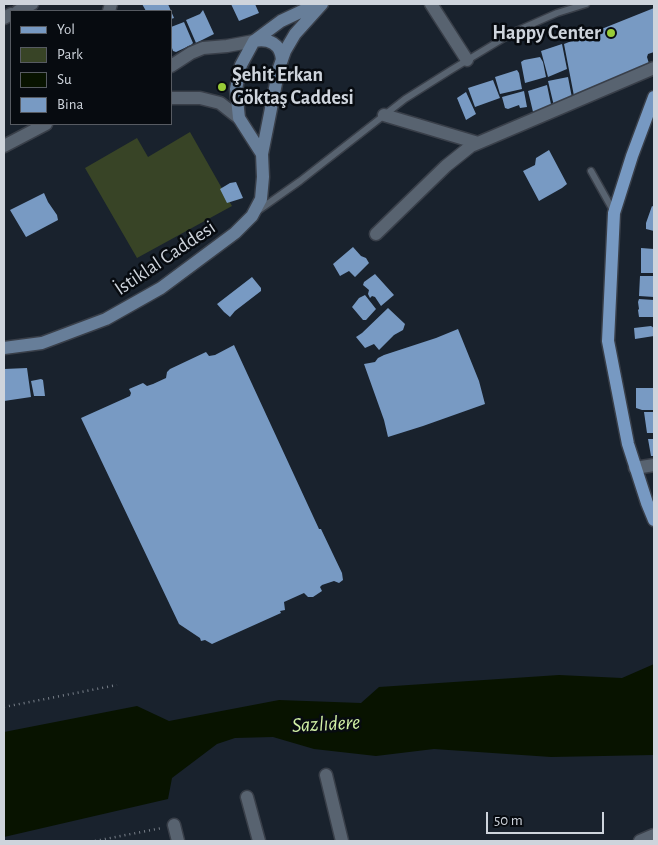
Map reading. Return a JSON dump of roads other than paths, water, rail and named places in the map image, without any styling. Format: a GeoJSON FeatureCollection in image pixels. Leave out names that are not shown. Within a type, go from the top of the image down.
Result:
{"type":"FeatureCollection","features":[{"type":"Feature","properties":{"kind":"main road"},"geometry":{"type":"LineString","coordinates":[[262,154],[239,118],[236,89],[241,65],[254,41],[281,22],[317,4]]}},
{"type":"Feature","properties":{"kind":"main road","name":"İstiklal Caddesi"},"geometry":{"type":"LineString","coordinates":[[4,348],[42,343],[106,319],[161,288],[234,233],[252,216],[261,199],[263,177],[262,154],[274,90],[282,60],[295,34],[322,4]]}},
{"type":"Feature","properties":{"kind":"main road"},"geometry":{"type":"LineString","coordinates":[[254,41],[266,40],[275,44],[281,52],[282,60]]}},
{"type":"Feature","properties":{"kind":"main road"},"geometry":{"type":"LineString","coordinates":[[654,96],[614,213],[608,341],[628,444],[654,520]]}},
{"type":"Feature","properties":{"kind":"main road"},"geometry":{"type":"LineString","coordinates":[[239,118],[255,124],[264,122],[270,115]]}},
{"type":"Feature","properties":{"kind":"street"},"geometry":{"type":"LineString","coordinates":[[20,10],[32,4]]}},
{"type":"Feature","properties":{"kind":"street"},"geometry":{"type":"LineString","coordinates":[[431,4],[467,60]]}},
{"type":"Feature","properties":{"kind":"street"},"geometry":{"type":"LineString","coordinates":[[172,65],[203,48],[254,41]]}},
{"type":"Feature","properties":{"kind":"street"},"geometry":{"type":"LineString","coordinates":[[376,234],[446,166],[471,146],[654,68]]}},
{"type":"Feature","properties":{"kind":"street"},"geometry":{"type":"LineString","coordinates":[[172,98],[200,98],[220,103],[239,118]]}},
{"type":"Feature","properties":{"kind":"street"},"geometry":{"type":"LineString","coordinates":[[384,115],[478,143]]}},
{"type":"Feature","properties":{"kind":"street"},"geometry":{"type":"LineString","coordinates":[[4,146],[44,125]]}},
{"type":"Feature","properties":{"kind":"street"},"geometry":{"type":"LineString","coordinates":[[635,468],[654,465]]}},
{"type":"Feature","properties":{"kind":"street"},"geometry":{"type":"LineString","coordinates":[[326,775],[342,841]]}},
{"type":"Feature","properties":{"kind":"street"},"geometry":{"type":"LineString","coordinates":[[247,797],[259,841]]}},
{"type":"Feature","properties":{"kind":"street"},"geometry":{"type":"LineString","coordinates":[[174,825],[178,841]]}},
{"type":"Feature","properties":{"kind":"street"},"geometry":{"type":"LineString","coordinates":[[640,841],[654,835]]}},
{"type":"Feature","properties":{"kind":"lane"},"geometry":{"type":"LineString","coordinates":[[252,216],[384,115],[467,60],[514,32],[557,13],[586,4]]}},
{"type":"Feature","properties":{"kind":"lane"},"geometry":{"type":"LineString","coordinates":[[591,172],[614,213]]}},
{"type":"Feature","properties":{"kind":"water","name":"Sazlıdere"},"geometry":{"type":"Polygon","coordinates":[[[654,664],[654,755],[551,757],[434,749],[376,756],[314,749],[273,737],[235,738],[217,744],[172,778],[168,799],[4,837],[4,732],[137,706],[169,721],[279,700],[361,703],[379,687],[559,675],[622,678],[654,664]]]}},
{"type":"Feature","properties":{"kind":"place","name":"Happy Center"},"geometry":{"type":"Point","coordinates":[611,33]}},
{"type":"Feature","properties":{"kind":"place","name":"Şehit Erkan Göktaş Caddesi"},"geometry":{"type":"Point","coordinates":[222,87]}}]}
